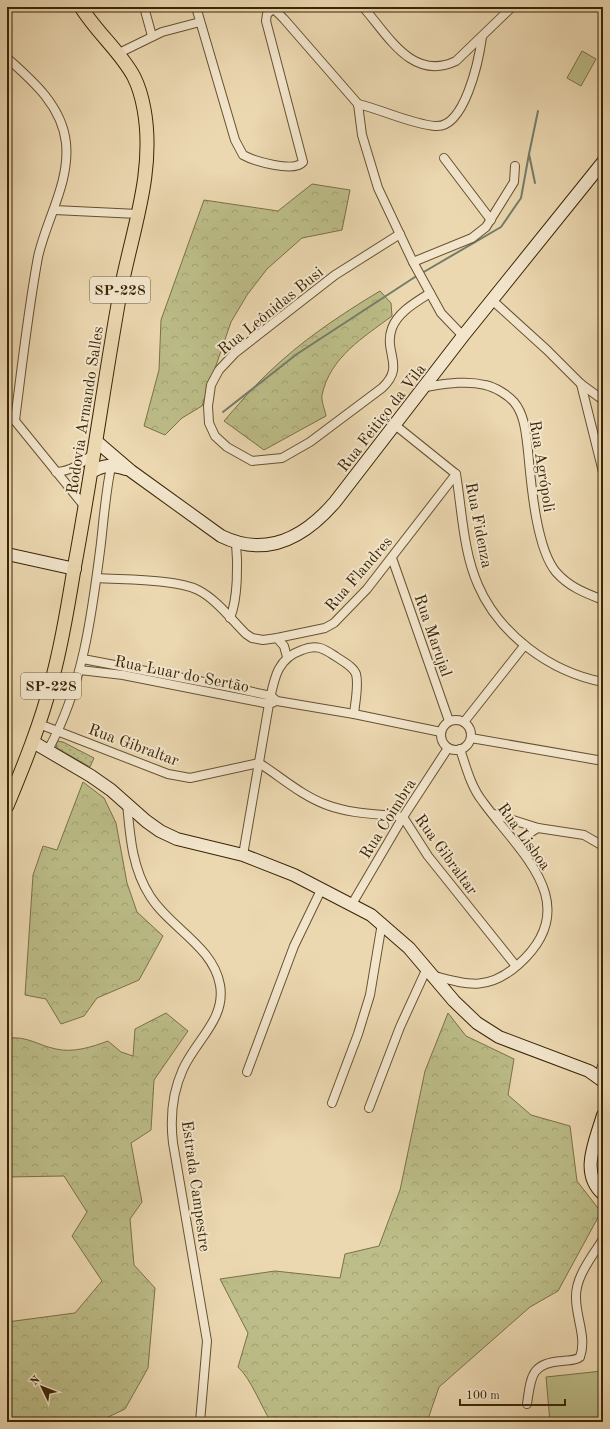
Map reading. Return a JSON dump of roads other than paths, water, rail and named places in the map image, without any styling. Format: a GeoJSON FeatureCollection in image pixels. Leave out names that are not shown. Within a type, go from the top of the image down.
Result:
{"type":"FeatureCollection","features":[{"type":"Feature","properties":{"kind":"main road","name":"Rodovia Armando Salles"},"geometry":{"type":"LineString","coordinates":[[7,806],[33,742],[53,678],[85,507],[119,298],[138,214],[146,167],[146,124],[135,78],[91,23],[81,7]]}},
{"type":"Feature","properties":{"kind":"street"},"geometry":{"type":"LineString","coordinates":[[144,7],[152,36]]}},
{"type":"Feature","properties":{"kind":"street"},"geometry":{"type":"LineString","coordinates":[[196,7],[235,140],[240,152],[248,158],[293,167],[300,165],[303,162],[266,21],[266,16],[272,10],[279,14],[358,104],[436,126],[449,123],[460,110],[480,55],[482,37]]}},
{"type":"Feature","properties":{"kind":"street"},"geometry":{"type":"LineString","coordinates":[[363,7],[389,39],[418,64],[433,68],[445,66],[456,61],[512,7]]}},
{"type":"Feature","properties":{"kind":"street"},"geometry":{"type":"LineString","coordinates":[[117,54],[152,36],[200,22]]}},
{"type":"Feature","properties":{"kind":"street"},"geometry":{"type":"LineString","coordinates":[[7,58],[47,97],[60,118],[66,143],[66,156],[54,210],[44,235],[38,258],[23,352],[15,420]]}},
{"type":"Feature","properties":{"kind":"street"},"geometry":{"type":"LineString","coordinates":[[358,104],[362,135],[378,188],[413,262],[441,313],[463,336]]}},
{"type":"Feature","properties":{"kind":"street"},"geometry":{"type":"LineString","coordinates":[[444,158],[491,220]]}},
{"type":"Feature","properties":{"kind":"street","name":"Rua Feitiço da Vila"},"geometry":{"type":"LineString","coordinates":[[95,447],[221,536],[236,543],[257,546],[271,545],[302,533],[320,520],[425,387],[463,336],[603,162]]}},
{"type":"Feature","properties":{"kind":"street"},"geometry":{"type":"LineString","coordinates":[[413,262],[472,238],[486,228],[514,182],[515,166]]}},
{"type":"Feature","properties":{"kind":"street"},"geometry":{"type":"LineString","coordinates":[[54,210],[138,214]]}},
{"type":"Feature","properties":{"kind":"street","name":"Rua Leônidas Busi"},"geometry":{"type":"LineString","coordinates":[[400,234],[335,275],[229,359],[219,370],[211,386],[208,406],[209,423],[215,436],[227,447],[252,461],[282,458],[310,442],[382,388],[392,378],[394,372],[390,344],[392,328],[402,313],[430,293]]}},
{"type":"Feature","properties":{"kind":"street"},"geometry":{"type":"LineString","coordinates":[[492,300],[547,350],[581,384],[603,400]]}},
{"type":"Feature","properties":{"kind":"street","name":"Rua Agrópoli"},"geometry":{"type":"LineString","coordinates":[[425,387],[462,382],[486,385],[514,402],[525,428],[538,526],[550,560],[556,571],[573,587],[603,600]]}},
{"type":"Feature","properties":{"kind":"street"},"geometry":{"type":"LineString","coordinates":[[581,384],[603,472]]}},
{"type":"Feature","properties":{"kind":"street"},"geometry":{"type":"LineString","coordinates":[[7,411],[85,507]]}},
{"type":"Feature","properties":{"kind":"street"},"geometry":{"type":"LineString","coordinates":[[395,425],[456,474]]}},
{"type":"Feature","properties":{"kind":"street"},"geometry":{"type":"LineString","coordinates":[[56,472],[72,469],[95,447]]}},
{"type":"Feature","properties":{"kind":"street"},"geometry":{"type":"LineString","coordinates":[[91,472],[112,460]]}},
{"type":"Feature","properties":{"kind":"street"},"geometry":{"type":"LineString","coordinates":[[48,750],[58,731],[83,659],[97,578],[112,460]]}},
{"type":"Feature","properties":{"kind":"street","name":"Rua Flandres"},"geometry":{"type":"LineString","coordinates":[[97,578],[189,586],[206,595],[252,638],[263,640],[308,633],[325,628],[334,623],[367,589],[456,474]]}},
{"type":"Feature","properties":{"kind":"street","name":"Rua Fidenza"},"geometry":{"type":"LineString","coordinates":[[456,474],[468,552],[477,584],[490,607],[507,629],[524,646],[557,666],[577,675],[603,682]]}},
{"type":"Feature","properties":{"kind":"street"},"geometry":{"type":"LineString","coordinates":[[230,618],[234,596],[236,543]]}},
{"type":"Feature","properties":{"kind":"street"},"geometry":{"type":"LineString","coordinates":[[7,554],[74,568]]}},
{"type":"Feature","properties":{"kind":"street","name":"Rua Marujal"},"geometry":{"type":"LineString","coordinates":[[392,558],[450,721]]}},
{"type":"Feature","properties":{"kind":"street"},"geometry":{"type":"LineString","coordinates":[[308,633],[312,637],[314,646]]}},
{"type":"Feature","properties":{"kind":"street"},"geometry":{"type":"LineString","coordinates":[[277,638],[284,646],[287,657]]}},
{"type":"Feature","properties":{"kind":"street"},"geometry":{"type":"LineString","coordinates":[[243,854],[259,763],[272,701],[279,670],[287,657],[314,646],[326,650],[354,670],[356,678],[354,714]]}},
{"type":"Feature","properties":{"kind":"street"},"geometry":{"type":"LineString","coordinates":[[464,722],[524,646]]}},
{"type":"Feature","properties":{"kind":"street","name":"Rua Luar do Sertão"},"geometry":{"type":"LineString","coordinates":[[83,659],[143,675]]}},
{"type":"Feature","properties":{"kind":"street","name":"Rua Luar do Sertão"},"geometry":{"type":"LineString","coordinates":[[80,670],[143,675],[230,687],[272,701],[354,714],[441,732]]}},
{"type":"Feature","properties":{"kind":"street"},"geometry":{"type":"LineString","coordinates":[[458,720],[464,722],[470,729],[470,738],[467,745],[460,749],[448,748],[444,744],[441,732],[444,726],[450,721],[458,720]]}},
{"type":"Feature","properties":{"kind":"street","name":"Rua Gibraltar"},"geometry":{"type":"LineString","coordinates":[[39,724],[161,771],[190,778],[259,763],[311,798],[326,805],[338,809],[403,817],[428,856],[516,966]]}},
{"type":"Feature","properties":{"kind":"street"},"geometry":{"type":"LineString","coordinates":[[470,738],[603,761]]}},
{"type":"Feature","properties":{"kind":"street"},"geometry":{"type":"LineString","coordinates":[[33,742],[92,776],[160,831],[177,839],[243,854],[294,875],[352,904],[382,923],[431,972],[469,1017],[487,1030],[589,1071],[600,1078],[603,1064]]}},
{"type":"Feature","properties":{"kind":"street","name":"Rua Coimbra"},"geometry":{"type":"LineString","coordinates":[[352,904],[403,817],[448,748]]}},
{"type":"Feature","properties":{"kind":"street","name":"Rua Lisboa"},"geometry":{"type":"LineString","coordinates":[[431,972],[465,984],[485,984],[498,979],[516,966],[538,944],[543,933],[546,916],[545,896],[541,879],[525,854],[482,802],[473,784],[460,749]]}},
{"type":"Feature","properties":{"kind":"street","name":"Estrada Campestre"},"geometry":{"type":"LineString","coordinates":[[127,803],[132,854],[140,879],[162,912],[208,958],[220,985],[221,997],[214,1022],[183,1069],[175,1094],[172,1112],[173,1143],[207,1341],[200,1422]]}},
{"type":"Feature","properties":{"kind":"street"},"geometry":{"type":"LineString","coordinates":[[493,814],[538,828],[584,835],[603,846]]}},
{"type":"Feature","properties":{"kind":"street"},"geometry":{"type":"LineString","coordinates":[[525,854],[523,842],[526,836],[538,828]]}},
{"type":"Feature","properties":{"kind":"street"},"geometry":{"type":"LineString","coordinates":[[247,1072],[294,946],[322,888]]}},
{"type":"Feature","properties":{"kind":"street"},"geometry":{"type":"LineString","coordinates":[[332,1103],[358,1034],[370,995],[382,923]]}},
{"type":"Feature","properties":{"kind":"street"},"geometry":{"type":"LineString","coordinates":[[369,1108],[400,1027],[431,972]]}},
{"type":"Feature","properties":{"kind":"street"},"geometry":{"type":"LineString","coordinates":[[603,1114],[590,1169],[594,1183],[603,1194]]}},
{"type":"Feature","properties":{"kind":"street"},"geometry":{"type":"LineString","coordinates":[[527,1404],[532,1375],[536,1370],[544,1365],[559,1361],[576,1360],[580,1357],[583,1344],[576,1298],[577,1289],[584,1269],[603,1239]]}},
{"type":"Feature","properties":{"kind":"waterway"},"geometry":{"type":"LineString","coordinates":[[535,183],[529,154],[538,111]]}},
{"type":"Feature","properties":{"kind":"waterway"},"geometry":{"type":"LineString","coordinates":[[422,273],[501,227],[521,198],[529,154]]}},
{"type":"Feature","properties":{"kind":"waterway"},"geometry":{"type":"LineString","coordinates":[[223,412],[297,354],[418,275]]}}]}
